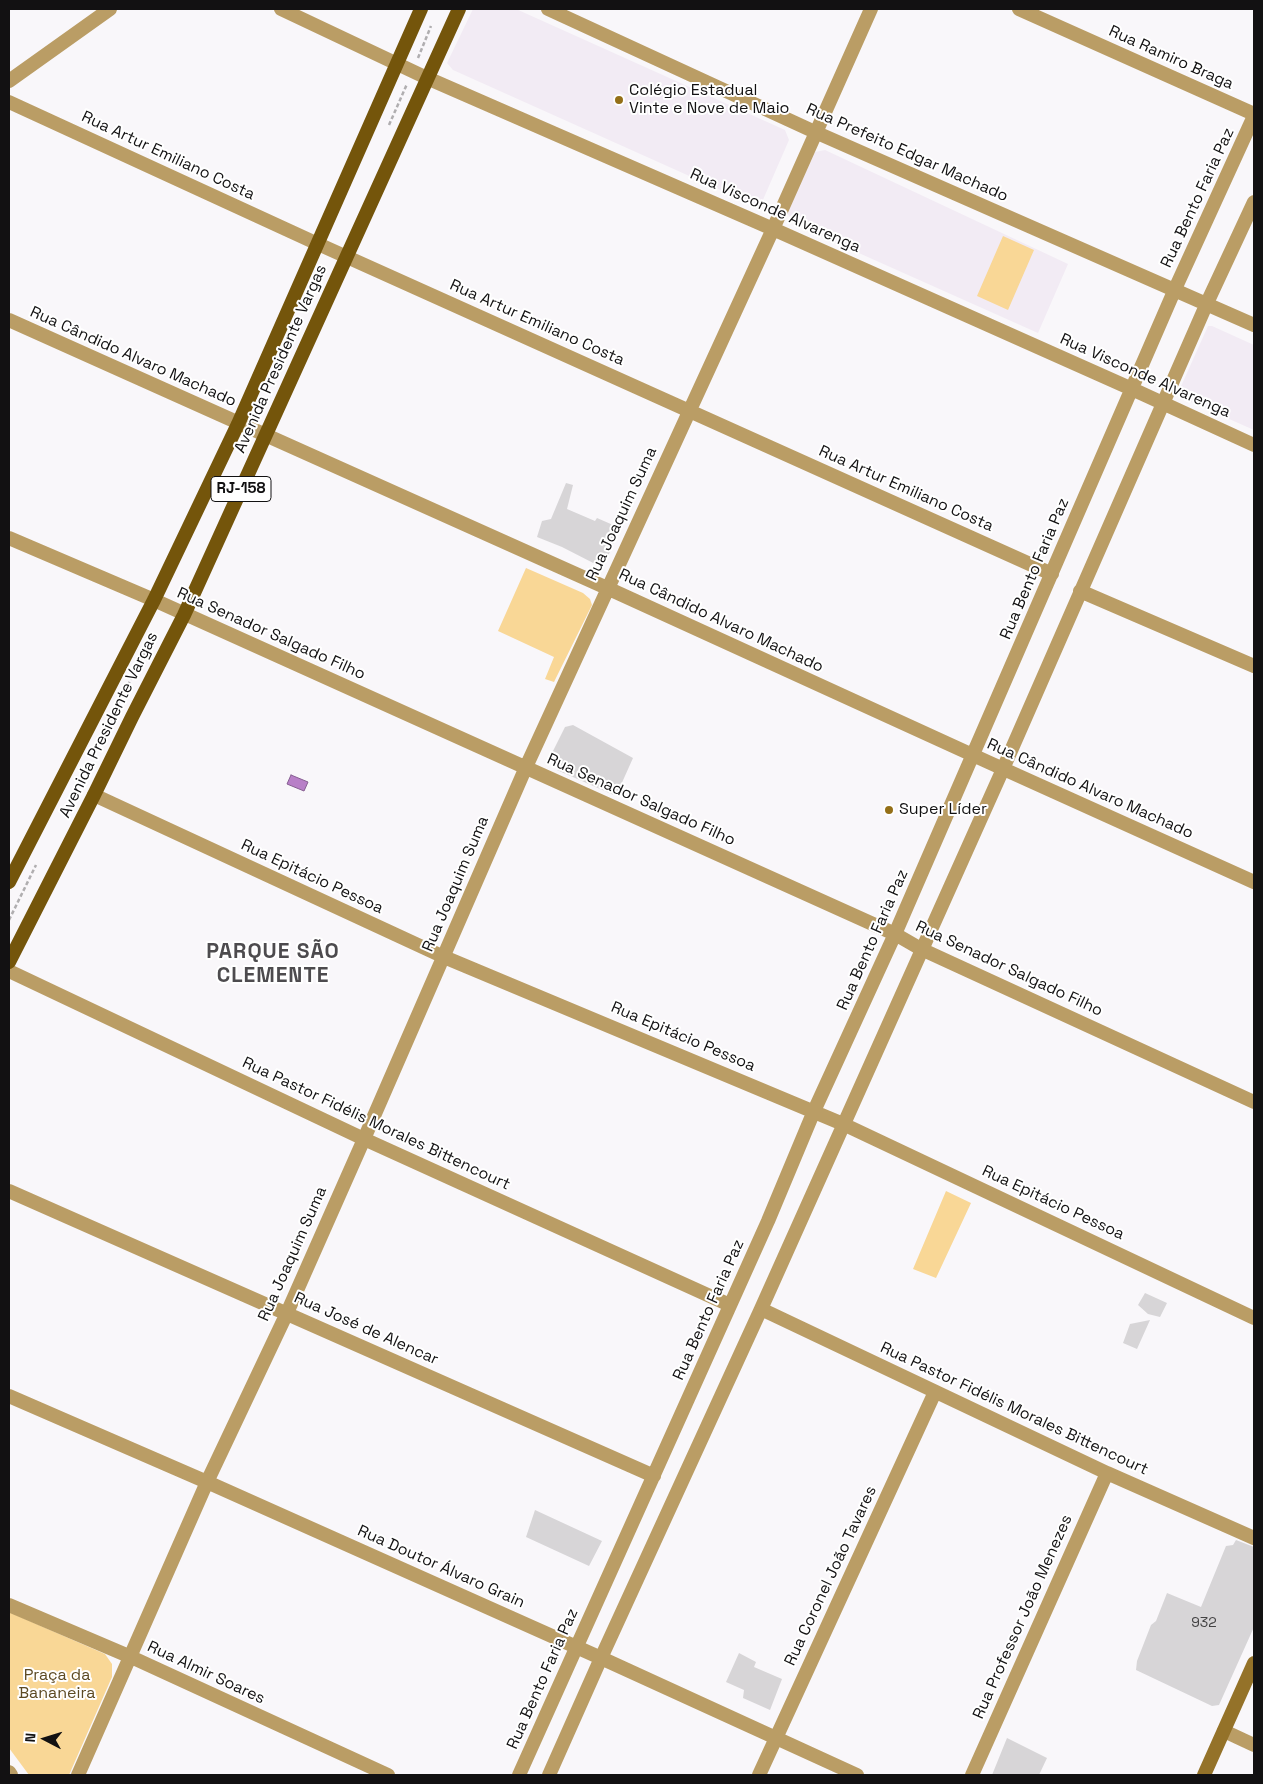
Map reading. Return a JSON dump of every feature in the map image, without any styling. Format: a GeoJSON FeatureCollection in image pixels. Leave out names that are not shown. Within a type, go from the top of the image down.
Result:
{"type":"FeatureCollection","features":[{"type":"Feature","properties":{"kind":"main road","name":"Avenida Presidente Vargas"},"geometry":{"type":"LineString","coordinates":[[9,882],[154,600],[238,424],[421,9]]}},
{"type":"Feature","properties":{"kind":"main road","name":"Avenida Presidente Vargas"},"geometry":{"type":"LineString","coordinates":[[9,962],[184,615],[459,9]]}},
{"type":"Feature","properties":{"kind":"main road"},"geometry":{"type":"LineString","coordinates":[[1204,1775],[1254,1663]]}},
{"type":"Feature","properties":{"kind":"street"},"geometry":{"type":"LineString","coordinates":[[9,81],[110,9]]}},
{"type":"Feature","properties":{"kind":"street","name":"Rua Visconde Alvarenga"},"geometry":{"type":"LineString","coordinates":[[281,9],[427,78],[773,229],[1254,445]]}},
{"type":"Feature","properties":{"kind":"street","name":"Rua Prefeito Edgar Machado"},"geometry":{"type":"LineString","coordinates":[[548,9],[815,132],[1254,325]]}},
{"type":"Feature","properties":{"kind":"street","name":"Rua Joaquim Suma"},"geometry":{"type":"LineString","coordinates":[[78,1775],[207,1482],[287,1312],[364,1139],[526,767],[773,229],[871,9]]}},
{"type":"Feature","properties":{"kind":"street","name":"Rua Ramiro Braga"},"geometry":{"type":"LineString","coordinates":[[1019,9],[1254,115]]}},
{"type":"Feature","properties":{"kind":"street","name":"Rua Artur Emiliano Costa"},"geometry":{"type":"LineString","coordinates":[[9,102],[318,244],[1052,574]]}},
{"type":"Feature","properties":{"kind":"street","name":"Rua Bento Faria Paz"},"geometry":{"type":"LineString","coordinates":[[519,1775],[730,1305],[814,1111],[895,934],[1175,289],[1254,115]]}},
{"type":"Feature","properties":{"kind":"street"},"geometry":{"type":"LineString","coordinates":[[549,1775],[844,1124],[1003,769],[1206,303],[1254,202]]}},
{"type":"Feature","properties":{"kind":"street","name":"Rua Cândido Alvaro Machado"},"geometry":{"type":"LineString","coordinates":[[9,320],[608,588],[973,756],[1254,882]]}},
{"type":"Feature","properties":{"kind":"street","name":"Rua Senador Salgado Filho"},"geometry":{"type":"LineString","coordinates":[[9,538],[154,600],[895,934],[921,949],[1254,1102]]}},
{"type":"Feature","properties":{"kind":"street"},"geometry":{"type":"LineString","coordinates":[[1080,591],[1254,666]]}},
{"type":"Feature","properties":{"kind":"street","name":"Rua Epitácio Pessoa"},"geometry":{"type":"LineString","coordinates":[[94,795],[444,957],[844,1124],[1254,1318]]}},
{"type":"Feature","properties":{"kind":"street","name":"Rua Pastor Fidélis Morales Bittencourt"},"geometry":{"type":"LineString","coordinates":[[9,971],[364,1139],[730,1305]]}},
{"type":"Feature","properties":{"kind":"street","name":"Rua José de Alencar"},"geometry":{"type":"LineString","coordinates":[[9,1191],[287,1312],[654,1476]]}},
{"type":"Feature","properties":{"kind":"street","name":"Rua Pastor Fidélis Morales Bittencourt"},"geometry":{"type":"LineString","coordinates":[[761,1309],[1107,1473],[1254,1538]]}},
{"type":"Feature","properties":{"kind":"street","name":"Rua Coronel João Tavares"},"geometry":{"type":"LineString","coordinates":[[759,1775],[935,1392]]}},
{"type":"Feature","properties":{"kind":"street","name":"Rua Doutor Álvaro Grain"},"geometry":{"type":"LineString","coordinates":[[9,1396],[601,1658],[857,1775]]}},
{"type":"Feature","properties":{"kind":"street","name":"Rua Professor João Menezes"},"geometry":{"type":"LineString","coordinates":[[972,1775],[1107,1473]]}},
{"type":"Feature","properties":{"kind":"street","name":"Rua Almir Soares"},"geometry":{"type":"LineString","coordinates":[[9,1605],[131,1657],[388,1775]]}},
{"type":"Feature","properties":{"kind":"street"},"geometry":{"type":"LineString","coordinates":[[1224,1731],[1254,1745]]}},
{"type":"Feature","properties":{"kind":"shaded area","name":"Colégio Estadual Vinte e Nove de Maio"},"geometry":{"type":"Polygon","coordinates":[[[473,9],[516,9],[785,130],[789,140],[762,202],[754,205],[453,70],[447,63],[473,9]]]}},
{"type":"Feature","properties":{"kind":"shaded area"},"geometry":{"type":"Polygon","coordinates":[[[825,150],[1068,264],[1038,333],[796,225],[787,213],[815,152],[825,150]]]}},
{"type":"Feature","properties":{"kind":"shaded area"},"geometry":{"type":"Polygon","coordinates":[[[1208,326],[1212,326],[1254,345],[1254,430],[1182,398],[1178,393],[1208,326]]]}},
{"type":"Feature","properties":{"kind":"shaded area"},"geometry":{"type":"Polygon","coordinates":[[[291,775],[308,782],[304,791],[287,784],[291,775]]]}},
{"type":"Feature","properties":{"kind":"green space"},"geometry":{"type":"Polygon","coordinates":[[[1003,236],[1034,250],[1008,310],[977,296],[1003,236]]]}},
{"type":"Feature","properties":{"kind":"green space"},"geometry":{"type":"Polygon","coordinates":[[[526,568],[583,593],[590,599],[592,605],[554,682],[545,679],[554,657],[498,631],[526,568]]]}},
{"type":"Feature","properties":{"kind":"green space"},"geometry":{"type":"Polygon","coordinates":[[[946,1191],[971,1203],[936,1278],[913,1269],[946,1191]]]}},
{"type":"Feature","properties":{"kind":"green space","name":"Praça da Bananeira"},"geometry":{"type":"Polygon","coordinates":[[[9,1612],[105,1654],[112,1664],[112,1677],[69,1775],[29,1775],[9,1748],[9,1612]]]}},
{"type":"Feature","properties":{"kind":"building"},"geometry":{"type":"Polygon","coordinates":[[[566,483],[573,485],[567,509],[595,521],[597,518],[620,528],[603,568],[562,547],[537,537],[542,521],[551,519],[566,483]]]}},
{"type":"Feature","properties":{"kind":"building"},"geometry":{"type":"Polygon","coordinates":[[[573,725],[633,758],[616,796],[557,770],[557,762],[551,755],[565,727],[573,725]]]}},
{"type":"Feature","properties":{"kind":"building"},"geometry":{"type":"Polygon","coordinates":[[[1145,1293],[1167,1303],[1160,1317],[1148,1314],[1138,1305],[1145,1293]]]}},
{"type":"Feature","properties":{"kind":"building"},"geometry":{"type":"Polygon","coordinates":[[[1150,1320],[1137,1349],[1123,1343],[1130,1324],[1150,1320]]]}},
{"type":"Feature","properties":{"kind":"building"},"geometry":{"type":"Polygon","coordinates":[[[535,1510],[602,1541],[589,1566],[526,1537],[535,1510]]]}},
{"type":"Feature","properties":{"kind":"building"},"geometry":{"type":"Polygon","coordinates":[[[1236,1540],[1254,1547],[1254,1627],[1219,1705],[1212,1706],[1136,1670],[1137,1661],[1151,1625],[1156,1621],[1167,1593],[1201,1607],[1226,1546],[1233,1545],[1236,1540]]]}},
{"type":"Feature","properties":{"kind":"building"},"geometry":{"type":"Polygon","coordinates":[[[739,1653],[756,1662],[754,1667],[782,1679],[770,1710],[743,1698],[744,1690],[726,1682],[739,1653]]]}},
{"type":"Feature","properties":{"kind":"building"},"geometry":{"type":"Polygon","coordinates":[[[1007,1738],[1047,1758],[1039,1775],[992,1775],[1007,1738]]]}},
{"type":"Feature","properties":{"kind":"place","name":"Colégio Estadual Vinte e Nove de Maio"},"geometry":{"type":"Point","coordinates":[619,100]}},
{"type":"Feature","properties":{"kind":"place","name":"Super Líder"},"geometry":{"type":"Point","coordinates":[889,810]}},
{"type":"Feature","properties":{"kind":"district","name":"PARQUE SÃO CLEMENTE"},"geometry":{"type":"Point","coordinates":[273,964]}}]}
